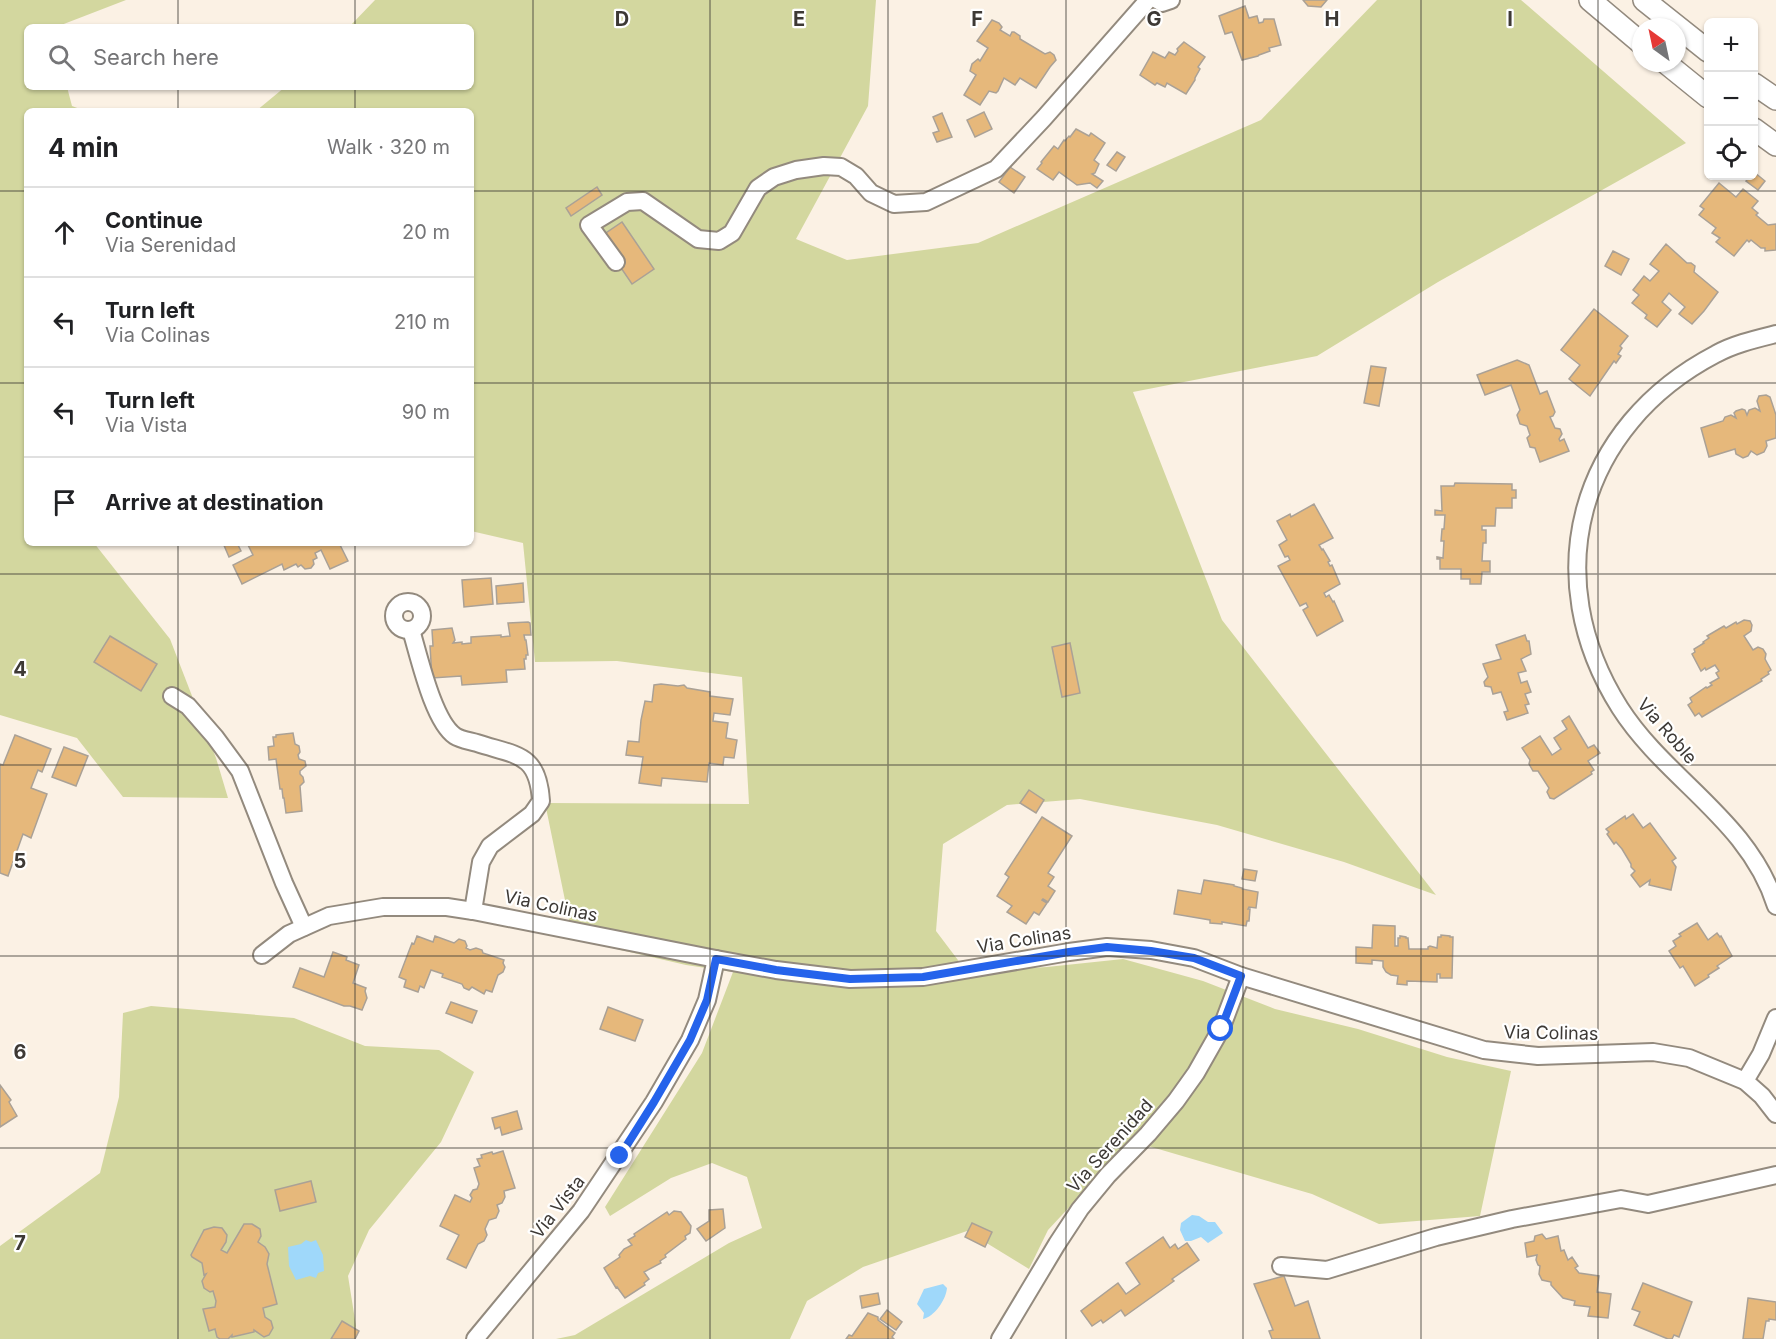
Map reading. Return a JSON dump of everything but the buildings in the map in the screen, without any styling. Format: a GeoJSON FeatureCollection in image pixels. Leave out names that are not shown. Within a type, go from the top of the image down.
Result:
{"type":"FeatureCollection","features":[{"type":"Feature","properties":{"kind":"main road"},"geometry":{"type":"LineString","coordinates":[[1590,0],[1632,35]]}},
{"type":"Feature","properties":{"kind":"main road"},"geometry":{"type":"LineString","coordinates":[[1644,0],[1704,48]]}},
{"type":"Feature","properties":{"kind":"main road"},"geometry":{"type":"LineString","coordinates":[[1677,72],[1704,94]]}},
{"type":"Feature","properties":{"kind":"main road"},"geometry":{"type":"LineString","coordinates":[[1758,87],[1776,99]]}},
{"type":"Feature","properties":{"kind":"main road"},"geometry":{"type":"LineString","coordinates":[[1758,132],[1776,145]]}},
{"type":"Feature","properties":{"kind":"street"},"geometry":{"type":"LineString","coordinates":[[616,262],[589,225],[627,202],[643,201],[698,239],[719,241],[732,233],[758,188],[774,177],[796,170],[824,166],[841,167],[856,176],[871,193],[894,204],[926,202],[996,169],[1149,0]]}},
{"type":"Feature","properties":{"kind":"street"},"geometry":{"type":"LineString","coordinates":[[1157,0],[1162,3],[1171,0]]}},
{"type":"Feature","properties":{"kind":"street","name":"Via Roble"},"geometry":{"type":"LineString","coordinates":[[1776,334],[1717,353],[1676,378],[1644,405],[1616,440],[1599,471],[1580,531],[1576,563],[1578,598],[1584,626],[1604,679],[1621,710],[1644,740],[1731,828],[1756,862],[1776,906]]}},
{"type":"Feature","properties":{"kind":"street"},"geometry":{"type":"LineString","coordinates":[[411,630],[435,707],[455,735],[521,757],[534,767],[540,784],[541,801],[532,814],[490,846],[481,862],[473,910]]}},
{"type":"Feature","properties":{"kind":"street"},"geometry":{"type":"LineString","coordinates":[[172,696],[188,706],[240,771],[284,883],[304,927]]}},
{"type":"Feature","properties":{"kind":"street","name":"Via Colinas"},"geometry":{"type":"LineString","coordinates":[[262,955],[289,934],[329,916],[383,907],[447,907],[473,910],[776,970],[850,979],[923,977],[1107,947],[1151,951],[1194,958],[1241,976],[1484,1050],[1538,1056],[1653,1052],[1689,1058],[1745,1081],[1762,1096],[1776,1114]]}},
{"type":"Feature","properties":{"kind":"street","name":"Via Vista"},"geometry":{"type":"LineString","coordinates":[[475,1339],[581,1211],[637,1129],[690,1040],[707,1000],[716,959]]}},
{"type":"Feature","properties":{"kind":"street","name":"Via Serenidad"},"geometry":{"type":"LineString","coordinates":[[1000,1339],[1079,1210],[1108,1175],[1148,1134],[1197,1073],[1221,1029],[1241,976]]}},
{"type":"Feature","properties":{"kind":"street"},"geometry":{"type":"LineString","coordinates":[[1745,1081],[1761,1054],[1776,1018]]}},
{"type":"Feature","properties":{"kind":"street"},"geometry":{"type":"LineString","coordinates":[[1281,1266],[1327,1270],[1436,1237],[1512,1219],[1621,1199],[1648,1203],[1776,1175]]}},
{"type":"Feature","properties":{"kind":"green space"},"geometry":{"type":"Polygon","coordinates":[[[0,0],[126,0],[64,24],[24,24],[24,90],[68,90],[72,106],[77,108],[24,108],[24,546],[96,546],[170,639],[216,758],[228,798],[123,797],[77,738],[0,715],[0,0]]]}},
{"type":"Feature","properties":{"kind":"green space"},"geometry":{"type":"Polygon","coordinates":[[[375,0],[876,0],[868,106],[796,239],[847,260],[978,243],[1261,120],[1377,0],[1521,0],[1686,143],[1438,282],[1317,356],[1133,392],[1222,620],[1436,895],[1344,862],[1217,825],[1080,799],[1007,805],[943,844],[936,931],[967,972],[1123,959],[1203,981],[1275,1009],[1358,1029],[1447,1057],[1511,1071],[1480,1216],[1379,1224],[1312,1194],[1131,1141],[1048,1230],[1029,1269],[967,1231],[863,1267],[807,1301],[790,1339],[556,1339],[575,1335],[729,1243],[762,1228],[747,1177],[712,1163],[671,1178],[610,1216],[605,1207],[702,1053],[733,972],[686,965],[573,939],[545,803],[749,804],[742,677],[617,661],[535,662],[523,543],[474,532],[474,108],[260,108],[281,90],[474,90],[474,24],[352,24],[375,0]]]}},
{"type":"Feature","properties":{"kind":"green space"},"geometry":{"type":"Polygon","coordinates":[[[151,1006],[294,1018],[365,1046],[439,1050],[474,1072],[441,1142],[369,1230],[348,1276],[356,1326],[353,1339],[0,1339],[0,1246],[100,1173],[119,1097],[123,1013],[151,1006]]]}},
{"type":"Feature","properties":{"kind":"water"},"geometry":{"type":"Polygon","coordinates":[[[1192,1215],[1199,1216],[1208,1222],[1215,1222],[1223,1233],[1208,1243],[1201,1237],[1185,1241],[1180,1230],[1181,1223],[1192,1215]]]}},
{"type":"Feature","properties":{"kind":"water"},"geometry":{"type":"Polygon","coordinates":[[[306,1240],[311,1242],[316,1240],[323,1255],[324,1271],[318,1273],[316,1278],[310,1276],[296,1280],[289,1266],[288,1247],[301,1244],[306,1240]]]}},
{"type":"Feature","properties":{"kind":"water"},"geometry":{"type":"Polygon","coordinates":[[[943,1284],[947,1288],[942,1303],[931,1315],[923,1319],[924,1313],[917,1304],[924,1289],[943,1284]]]}},
{"type":"Feature","properties":{"kind":"route"},"geometry":{"type":"LineString","coordinates":[[620,1156],[690,1040],[707,1000],[716,959],[776,970],[850,979],[923,977],[1107,947],[1151,951],[1194,958],[1241,976],[1221,1029]]}}]}
